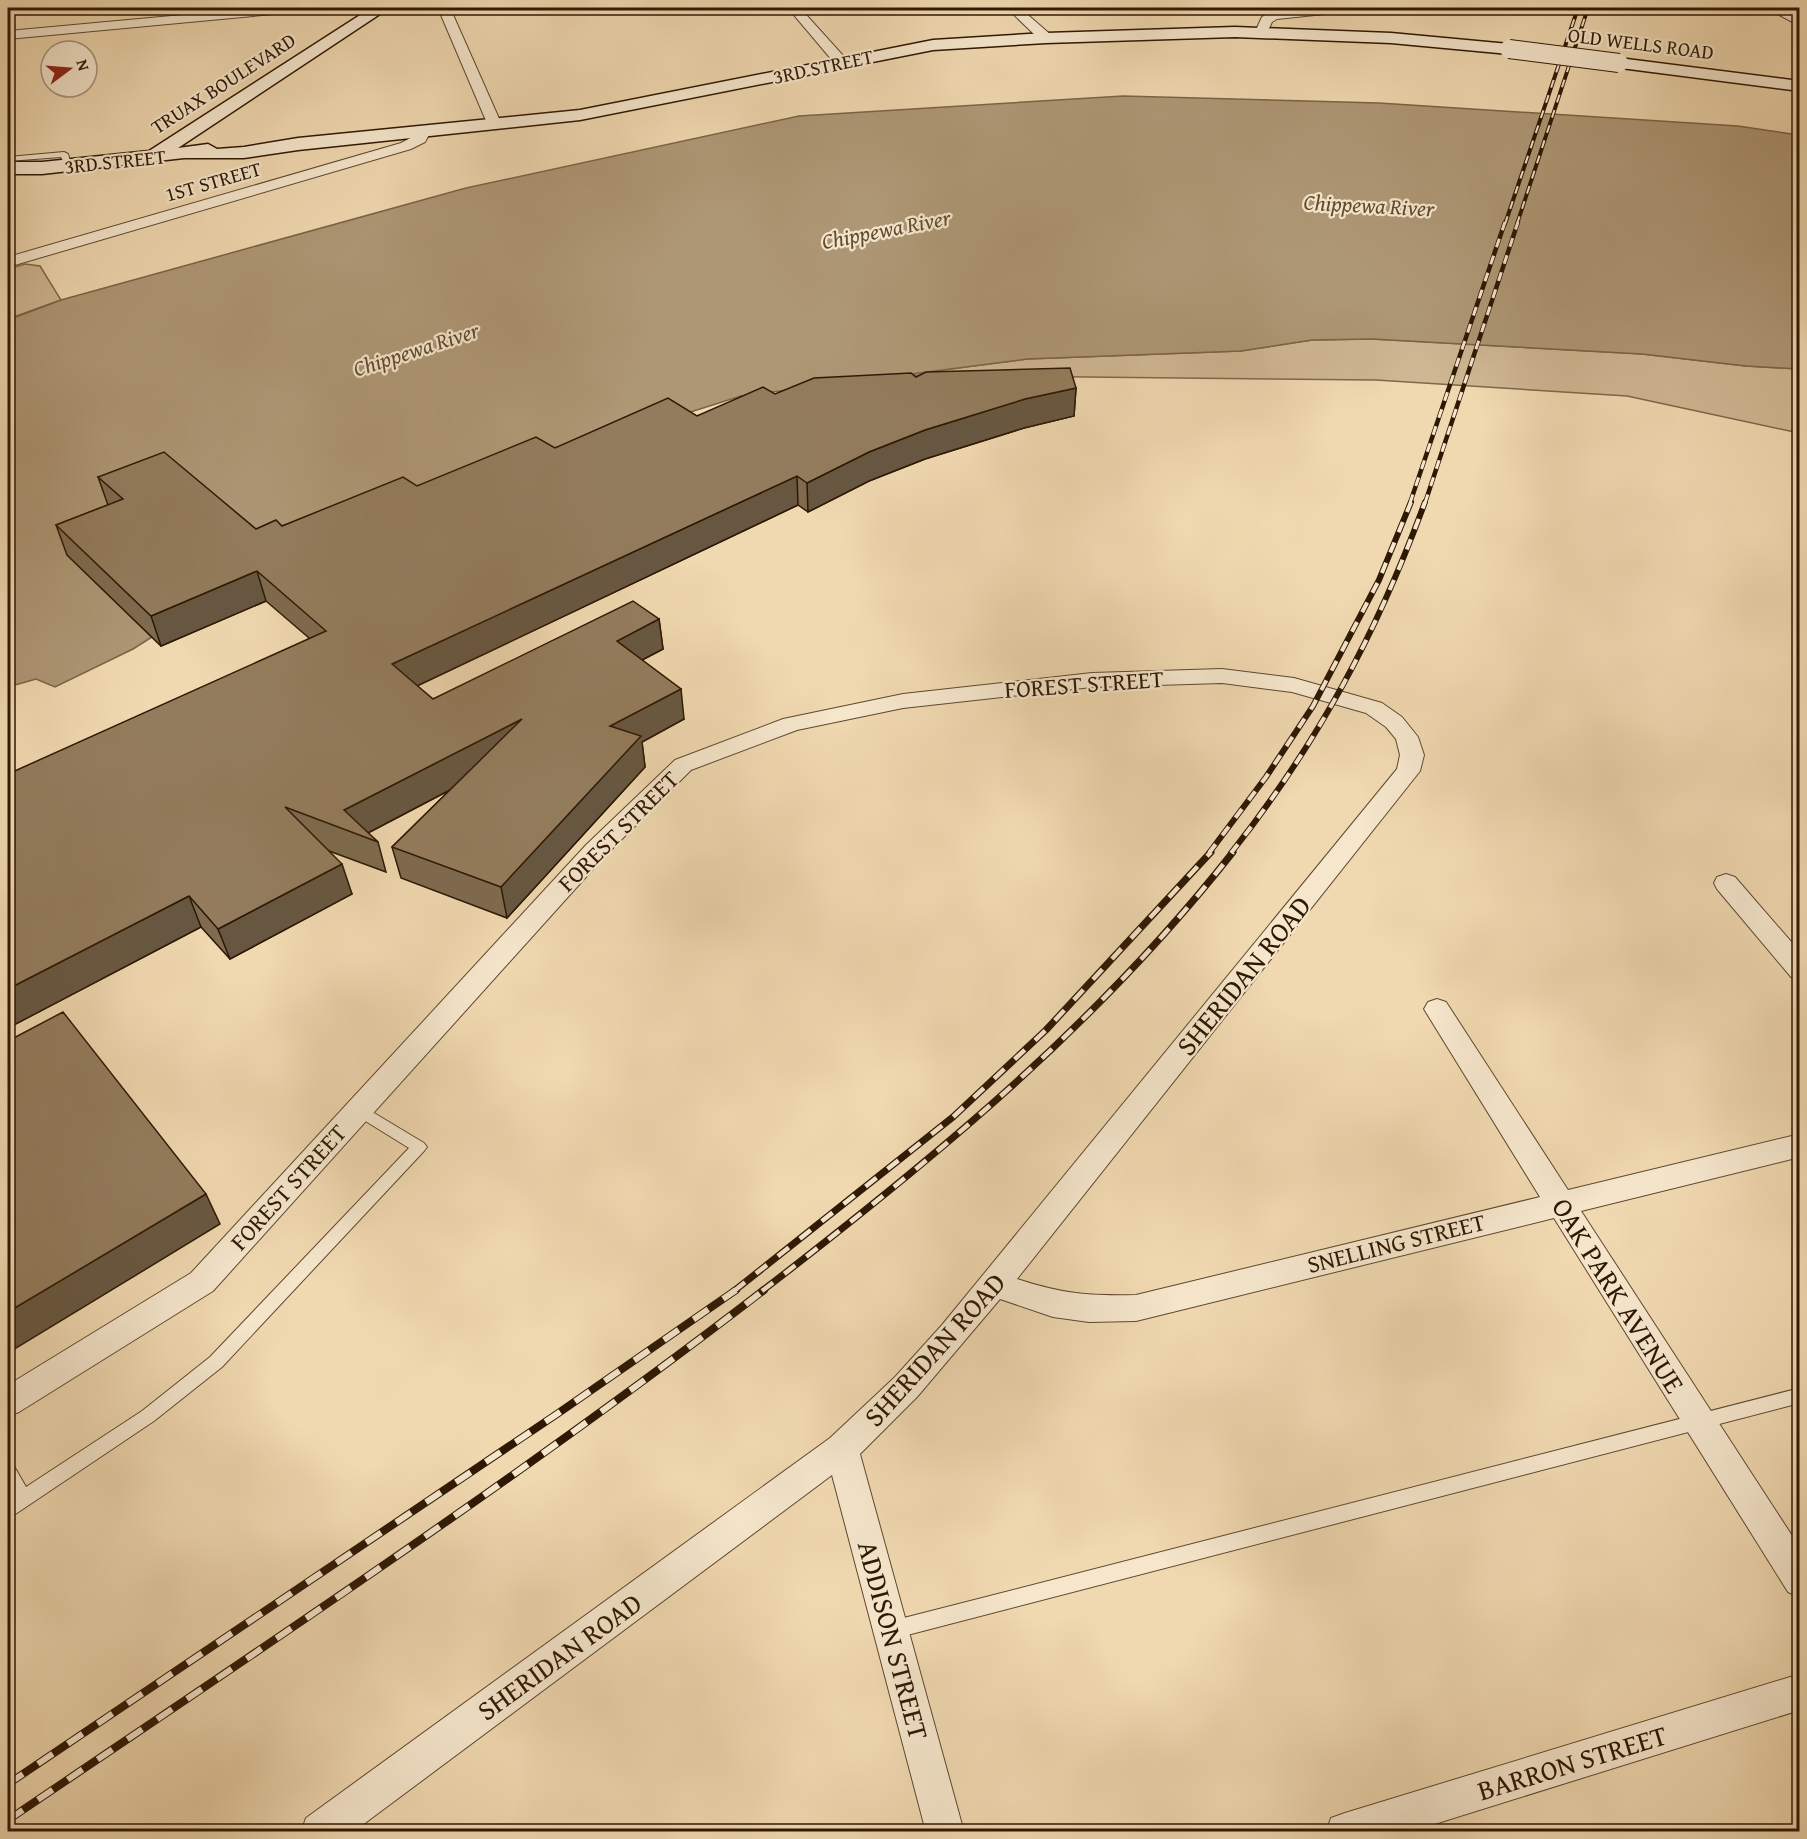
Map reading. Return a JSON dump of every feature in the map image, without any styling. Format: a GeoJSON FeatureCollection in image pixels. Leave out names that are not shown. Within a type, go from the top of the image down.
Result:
{"type":"FeatureCollection","features":[{"type":"Feature","properties":{"kind":"street"},"geometry":{"type":"LineString","coordinates":[[8,35],[295,8]]}},
{"type":"Feature","properties":{"kind":"street","name":"TRUAX BOULEVARD"},"geometry":{"type":"LineString","coordinates":[[151,157],[381,8]]}},
{"type":"Feature","properties":{"kind":"street"},"geometry":{"type":"LineString","coordinates":[[444,8],[494,123]]}},
{"type":"Feature","properties":{"kind":"street"},"geometry":{"type":"LineString","coordinates":[[794,8],[842,63]]}},
{"type":"Feature","properties":{"kind":"street"},"geometry":{"type":"LineString","coordinates":[[1013,8],[1046,38]]}},
{"type":"Feature","properties":{"kind":"street"},"geometry":{"type":"LineString","coordinates":[[1261,32],[1267,20],[1274,16],[1343,8]]}},
{"type":"Feature","properties":{"kind":"street"},"geometry":{"type":"LineString","coordinates":[[1772,8],[1800,22]]}},
{"type":"Feature","properties":{"kind":"street","name":"3RD STREET"},"geometry":{"type":"LineString","coordinates":[[8,175],[42,168],[189,153],[211,155],[277,149],[298,144],[613,109],[933,45],[1046,38],[1261,32]]}},
{"type":"Feature","properties":{"kind":"street","name":"OLD WELLS ROAD"},"geometry":{"type":"LineString","coordinates":[[1261,32],[1391,38],[1509,49],[1800,86]]}},
{"type":"Feature","properties":{"kind":"street","name":"1ST STREET"},"geometry":{"type":"LineString","coordinates":[[8,262],[406,147],[420,139],[424,131]]}},
{"type":"Feature","properties":{"kind":"street","name":"3RD STREET"},"geometry":{"type":"LineString","coordinates":[[8,168],[42,168]]}},
{"type":"Feature","properties":{"kind":"street","name":"FOREST STREET"},"geometry":{"type":"LineString","coordinates":[[8,1402],[202,1282],[595,851],[683,765],[791,724],[903,701],[1092,680],[1222,676],[1294,685],[1374,708],[1394,722],[1407,737]]}},
{"type":"Feature","properties":{"kind":"street","name":"SHERIDAN ROAD"},"geometry":{"type":"LineString","coordinates":[[320,1832],[842,1449],[938,1353],[1408,771],[1412,755],[1407,737]]}},
{"type":"Feature","properties":{"kind":"street"},"geometry":{"type":"LineString","coordinates":[[1726,883],[1800,970]]}},
{"type":"Feature","properties":{"kind":"street","name":"OAK PARK AVENUE"},"geometry":{"type":"LineString","coordinates":[[1437,1010],[1800,1580]]}},
{"type":"Feature","properties":{"kind":"street","name":"SNELLING STREET"},"geometry":{"type":"LineString","coordinates":[[993,1284],[1053,1304],[1089,1309],[1136,1308],[1800,1145]]}},
{"type":"Feature","properties":{"kind":"street","name":"ADDISON STREET"},"geometry":{"type":"LineString","coordinates":[[842,1449],[945,1832]]}},
{"type":"Feature","properties":{"kind":"street","name":"BARRON STREET"},"geometry":{"type":"LineString","coordinates":[[1345,1832],[1800,1692]]}},
{"type":"Feature","properties":{"kind":"lane"},"geometry":{"type":"LineString","coordinates":[[8,159],[64,154],[69,165]]}},
{"type":"Feature","properties":{"kind":"lane"},"geometry":{"type":"LineString","coordinates":[[8,1509],[148,1416],[216,1362],[419,1147],[358,1110]]}},
{"type":"Feature","properties":{"kind":"lane"},"geometry":{"type":"LineString","coordinates":[[892,1630],[1800,1395]]}},
{"type":"Feature","properties":{"kind":"lane"},"geometry":{"type":"LineString","coordinates":[[8,1472],[23,1499]]}},
{"type":"Feature","properties":{"kind":"shaded area"},"geometry":{"type":"Polygon","coordinates":[[[25,264],[40,266],[61,300],[8,319],[8,269],[25,264]]]}},
{"type":"Feature","properties":{"kind":"shaded area"},"geometry":{"type":"Polygon","coordinates":[[[1372,339],[1642,354],[1746,366],[1799,369],[1799,433],[1627,396],[1376,380],[904,375],[1027,359],[1241,351],[1312,340],[1372,339]]]}},
{"type":"Feature","properties":{"kind":"water","name":"Chippewa River"},"geometry":{"type":"Polygon","coordinates":[[[1123,96],[1379,103],[1738,126],[1799,135],[1799,369],[1746,366],[1642,354],[1372,339],[1312,340],[1241,351],[1027,359],[741,396],[602,440],[255,572],[133,649],[55,687],[36,679],[8,687],[8,320],[61,300],[466,188],[799,116],[1123,96]]]}},
{"type":"Feature","properties":{"kind":"building"},"geometry":{"type":"Polygon","coordinates":[[[1070,368],[1076,388],[1025,399],[925,430],[869,452],[807,483],[797,476],[392,664],[433,699],[633,601],[659,619],[617,641],[681,689],[610,726],[641,736],[501,887],[392,847],[522,719],[344,810],[378,842],[285,807],[342,864],[218,929],[189,896],[8,989],[8,774],[326,631],[257,571],[151,616],[56,525],[123,499],[98,477],[164,452],[256,529],[276,520],[282,526],[403,477],[417,486],[536,437],[555,448],[668,398],[697,416],[763,387],[775,394],[814,378],[911,373],[916,377],[926,372],[1070,368]]]}},
{"type":"Feature","properties":{"kind":"building"},"geometry":{"type":"Polygon","coordinates":[[[63,1012],[206,1194],[8,1312],[8,1041],[63,1012]]]}},
{"type":"Feature","properties":{"kind":"railway"},"geometry":{"type":"LineString","coordinates":[[1505,224],[1578,8]]}},
{"type":"Feature","properties":{"kind":"railway"},"geometry":{"type":"LineString","coordinates":[[1517,224],[1588,8]]}},
{"type":"Feature","properties":{"kind":"railway"},"geometry":{"type":"LineString","coordinates":[[1410,503],[1505,222]]}},
{"type":"Feature","properties":{"kind":"railway"},"geometry":{"type":"LineString","coordinates":[[1425,503],[1518,222]]}},
{"type":"Feature","properties":{"kind":"railway"},"geometry":{"type":"LineString","coordinates":[[1209,853],[1266,777],[1313,706],[1379,580],[1411,502]]}},
{"type":"Feature","properties":{"kind":"railway"},"geometry":{"type":"LineString","coordinates":[[1231,853],[1291,770],[1343,685],[1387,597],[1425,502]]}},
{"type":"Feature","properties":{"kind":"railway"},"geometry":{"type":"LineString","coordinates":[[734,1291],[953,1117],[1046,1030],[1211,852]]}},
{"type":"Feature","properties":{"kind":"railway"},"geometry":{"type":"LineString","coordinates":[[762,1291],[890,1190],[1012,1086],[1127,974],[1181,915],[1233,852]]}},
{"type":"Feature","properties":{"kind":"railway"},"geometry":{"type":"LineString","coordinates":[[8,1784],[557,1414],[736,1290]]}},
{"type":"Feature","properties":{"kind":"railway"},"geometry":{"type":"LineString","coordinates":[[8,1820],[485,1495],[672,1360],[764,1290]]}}]}
